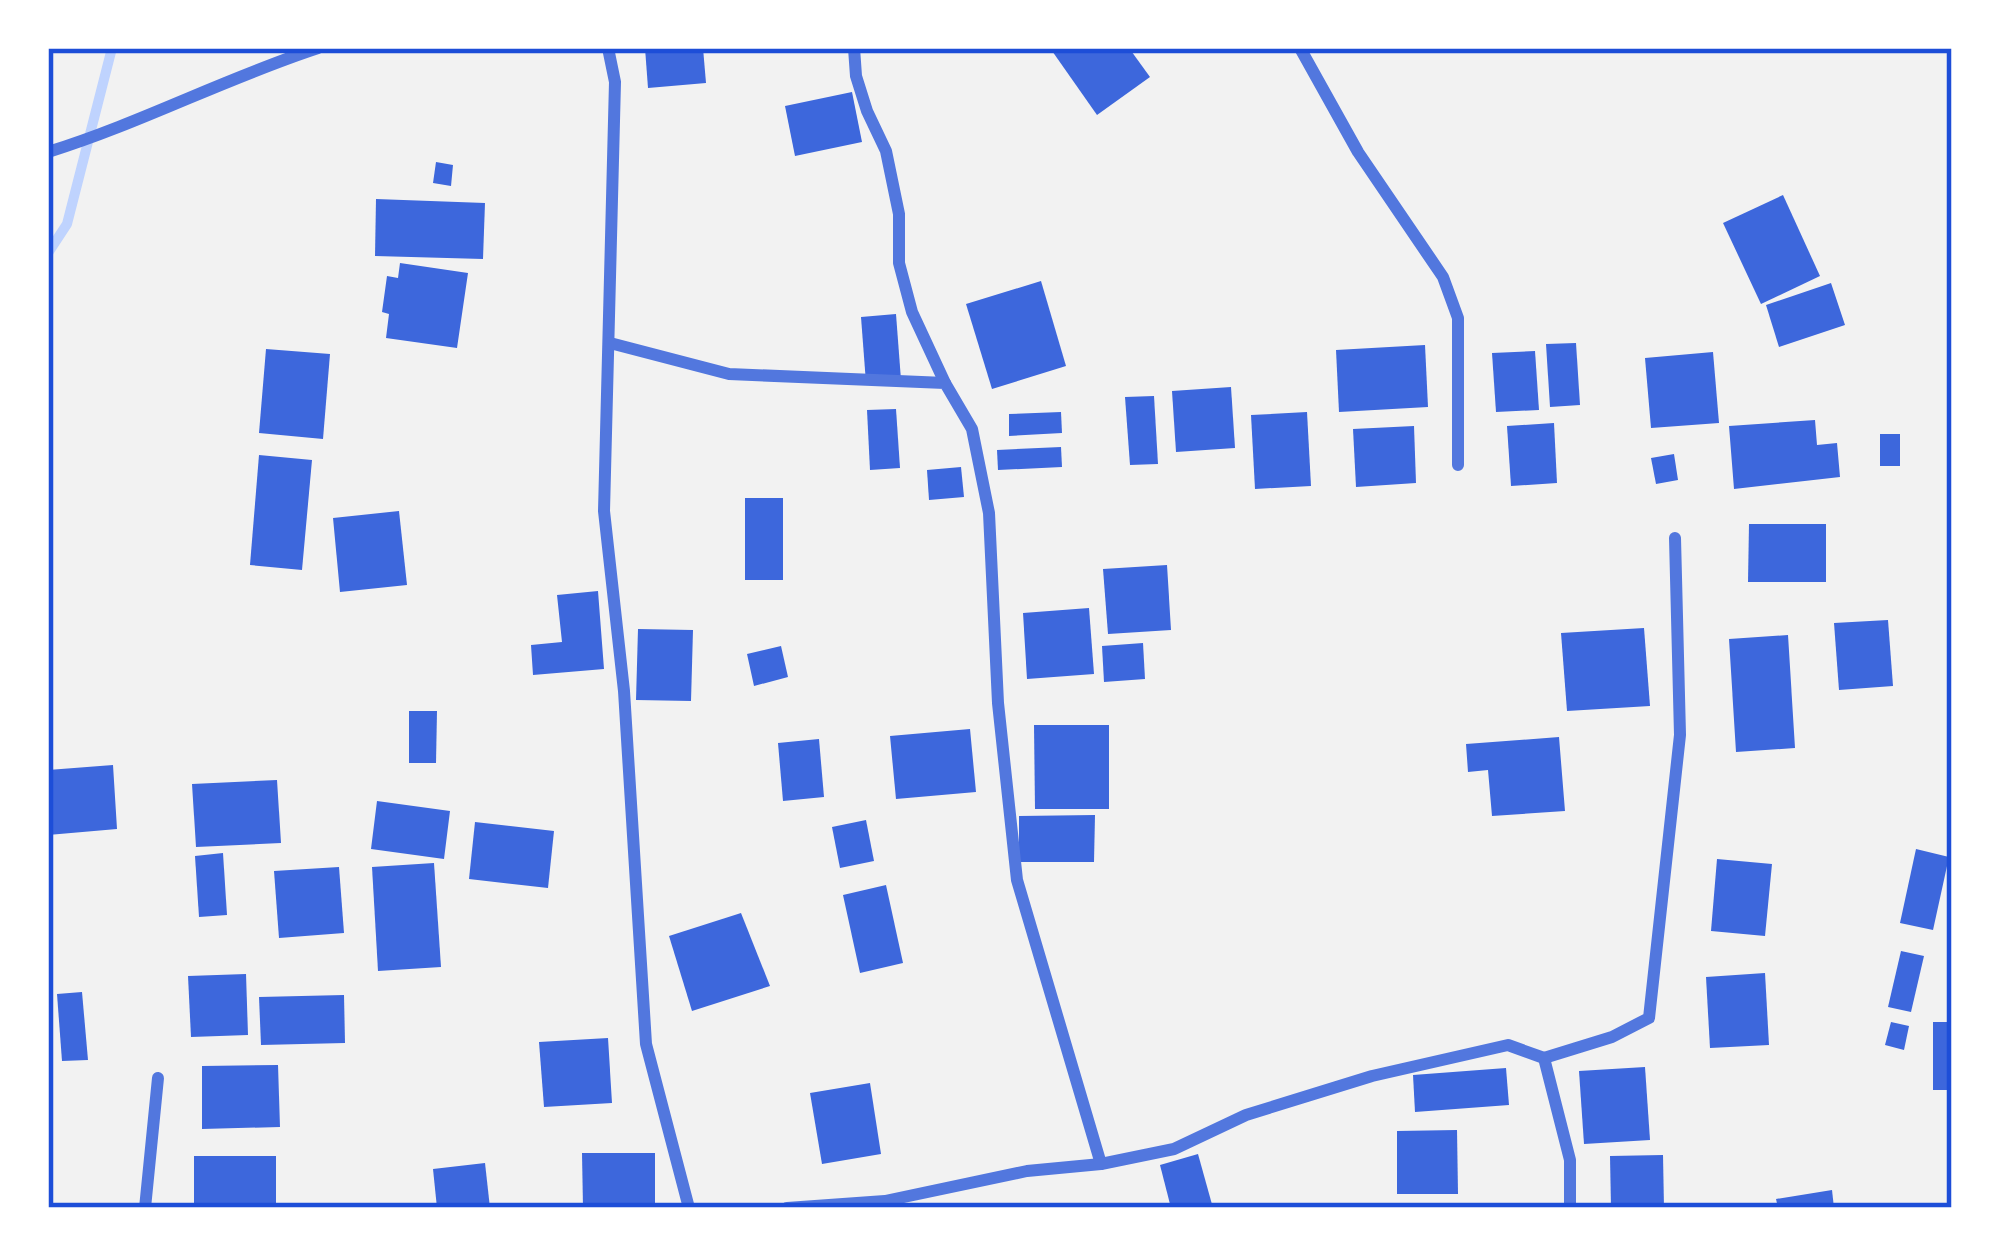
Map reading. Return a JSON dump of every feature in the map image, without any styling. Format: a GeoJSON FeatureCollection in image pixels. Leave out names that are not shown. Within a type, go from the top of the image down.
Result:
{"type":"FeatureCollection","features":[{"type":"Feature","properties":{"kind":"street"},"geometry":{"type":"LineString","coordinates":[[48,152],[120,129],[318,48]]}},
{"type":"Feature","properties":{"kind":"street"},"geometry":{"type":"LineString","coordinates":[[608,48],[615,82],[604,511],[626,715],[646,1044],[688,1208]]}},
{"type":"Feature","properties":{"kind":"street"},"geometry":{"type":"LineString","coordinates":[[854,48],[856,76],[886,151],[899,214],[899,263],[912,313],[972,429],[989,513],[998,703],[1017,880],[1101,1165]]}},
{"type":"Feature","properties":{"kind":"street"},"geometry":{"type":"LineString","coordinates":[[1300,48],[1358,152],[1443,277],[1458,318],[1458,465]]}},
{"type":"Feature","properties":{"kind":"street"},"geometry":{"type":"LineString","coordinates":[[610,343],[729,374],[945,383]]}},
{"type":"Feature","properties":{"kind":"street"},"geometry":{"type":"LineString","coordinates":[[788,1208],[885,1201],[1027,1171],[1101,1165],[1174,1149],[1246,1115],[1372,1076],[1508,1046],[1544,1058],[1612,1037],[1649,1018],[1680,735],[1675,538]]}},
{"type":"Feature","properties":{"kind":"street"},"geometry":{"type":"LineString","coordinates":[[1544,1058],[1570,1160],[1570,1208]]}},
{"type":"Feature","properties":{"kind":"street"},"geometry":{"type":"LineString","coordinates":[[145,1208],[158,1078]]}},
{"type":"Feature","properties":{"kind":"building"},"geometry":{"type":"Polygon","coordinates":[[[645,48],[703,48],[706,83],[648,88],[645,48]]]}},
{"type":"Feature","properties":{"kind":"building"},"geometry":{"type":"Polygon","coordinates":[[[1050,48],[1129,48],[1150,77],[1097,115],[1050,48]]]}},
{"type":"Feature","properties":{"kind":"building"},"geometry":{"type":"Polygon","coordinates":[[[852,92],[862,142],[795,156],[785,106],[852,92]]]}},
{"type":"Feature","properties":{"kind":"building"},"geometry":{"type":"Polygon","coordinates":[[[436,162],[453,165],[451,186],[433,183],[436,162]]]}},
{"type":"Feature","properties":{"kind":"building"},"geometry":{"type":"Polygon","coordinates":[[[1783,195],[1820,276],[1761,304],[1723,223],[1783,195]]]}},
{"type":"Feature","properties":{"kind":"building"},"geometry":{"type":"Polygon","coordinates":[[[376,199],[485,203],[483,259],[375,256],[376,199]]]}},
{"type":"Feature","properties":{"kind":"building"},"geometry":{"type":"Polygon","coordinates":[[[400,263],[468,273],[457,348],[386,338],[389,314],[382,312],[387,276],[398,278],[400,263]]]}},
{"type":"Feature","properties":{"kind":"building"},"geometry":{"type":"Polygon","coordinates":[[[1041,281],[1066,366],[992,389],[966,304],[1041,281]]]}},
{"type":"Feature","properties":{"kind":"building"},"geometry":{"type":"Polygon","coordinates":[[[1831,283],[1845,325],[1779,347],[1766,305],[1831,283]]]}},
{"type":"Feature","properties":{"kind":"building"},"geometry":{"type":"Polygon","coordinates":[[[896,314],[901,380],[866,383],[861,317],[896,314]]]}},
{"type":"Feature","properties":{"kind":"building"},"geometry":{"type":"Polygon","coordinates":[[[1576,343],[1580,405],[1550,407],[1546,344],[1576,343]]]}},
{"type":"Feature","properties":{"kind":"building"},"geometry":{"type":"Polygon","coordinates":[[[1425,345],[1428,407],[1339,412],[1336,350],[1425,345]]]}},
{"type":"Feature","properties":{"kind":"building"},"geometry":{"type":"Polygon","coordinates":[[[266,349],[330,354],[323,439],[259,433],[266,349]]]}},
{"type":"Feature","properties":{"kind":"building"},"geometry":{"type":"Polygon","coordinates":[[[1535,351],[1539,410],[1496,412],[1492,353],[1535,351]]]}},
{"type":"Feature","properties":{"kind":"building"},"geometry":{"type":"Polygon","coordinates":[[[1713,352],[1719,423],[1651,428],[1645,358],[1713,352]]]}},
{"type":"Feature","properties":{"kind":"building"},"geometry":{"type":"Polygon","coordinates":[[[1231,387],[1235,448],[1176,452],[1172,391],[1231,387]]]}},
{"type":"Feature","properties":{"kind":"building"},"geometry":{"type":"Polygon","coordinates":[[[1154,396],[1158,464],[1130,465],[1125,397],[1154,396]]]}},
{"type":"Feature","properties":{"kind":"building"},"geometry":{"type":"Polygon","coordinates":[[[896,409],[900,468],[870,470],[867,410],[896,409]]]}},
{"type":"Feature","properties":{"kind":"building"},"geometry":{"type":"Polygon","coordinates":[[[1061,412],[1062,433],[1009,436],[1009,414],[1061,412]]]}},
{"type":"Feature","properties":{"kind":"building"},"geometry":{"type":"Polygon","coordinates":[[[1307,412],[1311,486],[1255,489],[1251,415],[1307,412]]]}},
{"type":"Feature","properties":{"kind":"building"},"geometry":{"type":"Polygon","coordinates":[[[1815,420],[1817,445],[1837,443],[1840,477],[1734,489],[1729,426],[1815,420]]]}},
{"type":"Feature","properties":{"kind":"building"},"geometry":{"type":"Polygon","coordinates":[[[1554,423],[1557,483],[1511,486],[1507,426],[1554,423]]]}},
{"type":"Feature","properties":{"kind":"building"},"geometry":{"type":"Polygon","coordinates":[[[1414,426],[1416,483],[1356,487],[1353,429],[1414,426]]]}},
{"type":"Feature","properties":{"kind":"building"},"geometry":{"type":"Polygon","coordinates":[[[1880,434],[1900,434],[1900,466],[1880,466],[1880,434]]]}},
{"type":"Feature","properties":{"kind":"building"},"geometry":{"type":"Polygon","coordinates":[[[1061,447],[1062,467],[998,470],[997,450],[1061,447]]]}},
{"type":"Feature","properties":{"kind":"building"},"geometry":{"type":"Polygon","coordinates":[[[1674,454],[1678,480],[1656,484],[1651,458],[1674,454]]]}},
{"type":"Feature","properties":{"kind":"building"},"geometry":{"type":"Polygon","coordinates":[[[259,455],[312,460],[302,570],[250,565],[259,455]]]}},
{"type":"Feature","properties":{"kind":"building"},"geometry":{"type":"Polygon","coordinates":[[[961,467],[964,497],[929,500],[927,470],[961,467]]]}},
{"type":"Feature","properties":{"kind":"building"},"geometry":{"type":"Polygon","coordinates":[[[745,498],[783,498],[783,580],[745,580],[745,498]]]}},
{"type":"Feature","properties":{"kind":"building"},"geometry":{"type":"Polygon","coordinates":[[[399,511],[407,585],[340,592],[333,518],[399,511]]]}},
{"type":"Feature","properties":{"kind":"building"},"geometry":{"type":"Polygon","coordinates":[[[1749,524],[1826,524],[1826,582],[1748,582],[1749,524]]]}},
{"type":"Feature","properties":{"kind":"building"},"geometry":{"type":"Polygon","coordinates":[[[1167,565],[1171,630],[1108,634],[1103,569],[1167,565]]]}},
{"type":"Feature","properties":{"kind":"building"},"geometry":{"type":"Polygon","coordinates":[[[598,591],[604,669],[533,675],[531,645],[562,642],[557,595],[598,591]]]}},
{"type":"Feature","properties":{"kind":"building"},"geometry":{"type":"Polygon","coordinates":[[[1089,608],[1094,674],[1027,679],[1023,613],[1089,608]]]}},
{"type":"Feature","properties":{"kind":"building"},"geometry":{"type":"Polygon","coordinates":[[[1888,620],[1893,686],[1839,690],[1834,623],[1888,620]]]}},
{"type":"Feature","properties":{"kind":"building"},"geometry":{"type":"Polygon","coordinates":[[[1644,628],[1650,706],[1567,711],[1561,633],[1644,628]]]}},
{"type":"Feature","properties":{"kind":"building"},"geometry":{"type":"Polygon","coordinates":[[[638,629],[693,630],[691,701],[636,700],[638,629]]]}},
{"type":"Feature","properties":{"kind":"building"},"geometry":{"type":"Polygon","coordinates":[[[1788,635],[1795,748],[1736,752],[1729,639],[1788,635]]]}},
{"type":"Feature","properties":{"kind":"building"},"geometry":{"type":"Polygon","coordinates":[[[1143,643],[1145,679],[1104,682],[1102,646],[1143,643]]]}},
{"type":"Feature","properties":{"kind":"building"},"geometry":{"type":"Polygon","coordinates":[[[781,646],[788,677],[754,686],[747,654],[781,646]]]}},
{"type":"Feature","properties":{"kind":"building"},"geometry":{"type":"Polygon","coordinates":[[[409,711],[437,711],[436,763],[409,763],[409,711]]]}},
{"type":"Feature","properties":{"kind":"building"},"geometry":{"type":"Polygon","coordinates":[[[1034,725],[1109,725],[1109,809],[1035,809],[1034,725]]]}},
{"type":"Feature","properties":{"kind":"building"},"geometry":{"type":"Polygon","coordinates":[[[970,729],[976,792],[896,799],[890,736],[970,729]]]}},
{"type":"Feature","properties":{"kind":"building"},"geometry":{"type":"Polygon","coordinates":[[[1559,737],[1565,811],[1492,816],[1488,770],[1468,772],[1466,744],[1559,737]]]}},
{"type":"Feature","properties":{"kind":"building"},"geometry":{"type":"Polygon","coordinates":[[[819,739],[824,797],[783,801],[778,743],[819,739]]]}},
{"type":"Feature","properties":{"kind":"building"},"geometry":{"type":"Polygon","coordinates":[[[113,765],[117,829],[48,835],[48,770],[113,765]]]}},
{"type":"Feature","properties":{"kind":"building"},"geometry":{"type":"Polygon","coordinates":[[[277,780],[281,843],[196,847],[192,784],[277,780]]]}},
{"type":"Feature","properties":{"kind":"building"},"geometry":{"type":"Polygon","coordinates":[[[377,801],[450,811],[444,859],[371,849],[377,801]]]}},
{"type":"Feature","properties":{"kind":"building"},"geometry":{"type":"Polygon","coordinates":[[[1095,815],[1094,862],[1019,862],[1019,816],[1095,815]]]}},
{"type":"Feature","properties":{"kind":"building"},"geometry":{"type":"Polygon","coordinates":[[[866,820],[874,861],[840,868],[832,827],[866,820]]]}},
{"type":"Feature","properties":{"kind":"building"},"geometry":{"type":"Polygon","coordinates":[[[475,822],[554,831],[548,888],[469,879],[475,822]]]}},
{"type":"Feature","properties":{"kind":"building"},"geometry":{"type":"Polygon","coordinates":[[[1916,849],[1949,857],[1933,930],[1900,923],[1916,849]]]}},
{"type":"Feature","properties":{"kind":"building"},"geometry":{"type":"Polygon","coordinates":[[[223,853],[227,915],[199,917],[195,856],[223,853]]]}},
{"type":"Feature","properties":{"kind":"building"},"geometry":{"type":"Polygon","coordinates":[[[1717,859],[1772,864],[1765,936],[1711,931],[1717,859]]]}},
{"type":"Feature","properties":{"kind":"building"},"geometry":{"type":"Polygon","coordinates":[[[434,863],[441,967],[378,971],[372,867],[434,863]]]}},
{"type":"Feature","properties":{"kind":"building"},"geometry":{"type":"Polygon","coordinates":[[[339,867],[344,933],[279,938],[274,871],[339,867]]]}},
{"type":"Feature","properties":{"kind":"building"},"geometry":{"type":"Polygon","coordinates":[[[886,885],[903,963],[860,973],[843,895],[886,885]]]}},
{"type":"Feature","properties":{"kind":"building"},"geometry":{"type":"Polygon","coordinates":[[[741,913],[770,986],[692,1011],[669,936],[741,913]]]}},
{"type":"Feature","properties":{"kind":"building"},"geometry":{"type":"Polygon","coordinates":[[[1901,951],[1924,956],[1911,1012],[1888,1007],[1901,951]]]}},
{"type":"Feature","properties":{"kind":"building"},"geometry":{"type":"Polygon","coordinates":[[[1765,973],[1769,1045],[1710,1048],[1706,977],[1765,973]]]}},
{"type":"Feature","properties":{"kind":"building"},"geometry":{"type":"Polygon","coordinates":[[[246,974],[248,1035],[191,1037],[188,976],[246,974]]]}},
{"type":"Feature","properties":{"kind":"building"},"geometry":{"type":"Polygon","coordinates":[[[82,992],[88,1060],[62,1061],[57,994],[82,992]]]}},
{"type":"Feature","properties":{"kind":"building"},"geometry":{"type":"Polygon","coordinates":[[[344,995],[345,1043],[261,1045],[259,997],[344,995]]]}},
{"type":"Feature","properties":{"kind":"building"},"geometry":{"type":"Polygon","coordinates":[[[1891,1022],[1909,1026],[1904,1050],[1885,1045],[1891,1022]]]}},
{"type":"Feature","properties":{"kind":"building"},"geometry":{"type":"Polygon","coordinates":[[[1933,1022],[1952,1022],[1952,1090],[1933,1090],[1933,1022]]]}},
{"type":"Feature","properties":{"kind":"building"},"geometry":{"type":"Polygon","coordinates":[[[608,1038],[612,1103],[544,1107],[539,1042],[608,1038]]]}},
{"type":"Feature","properties":{"kind":"building"},"geometry":{"type":"Polygon","coordinates":[[[278,1065],[280,1127],[202,1129],[202,1066],[278,1065]]]}},
{"type":"Feature","properties":{"kind":"building"},"geometry":{"type":"Polygon","coordinates":[[[1645,1067],[1650,1140],[1584,1144],[1579,1071],[1645,1067]]]}},
{"type":"Feature","properties":{"kind":"building"},"geometry":{"type":"Polygon","coordinates":[[[1506,1068],[1509,1105],[1415,1112],[1413,1075],[1506,1068]]]}},
{"type":"Feature","properties":{"kind":"building"},"geometry":{"type":"Polygon","coordinates":[[[870,1083],[881,1154],[822,1164],[810,1093],[870,1083]]]}},
{"type":"Feature","properties":{"kind":"building"},"geometry":{"type":"Polygon","coordinates":[[[1457,1130],[1458,1194],[1397,1194],[1397,1131],[1457,1130]]]}},
{"type":"Feature","properties":{"kind":"building"},"geometry":{"type":"Polygon","coordinates":[[[582,1153],[655,1153],[655,1208],[583,1208],[582,1153]]]}},
{"type":"Feature","properties":{"kind":"building"},"geometry":{"type":"Polygon","coordinates":[[[1198,1154],[1213,1208],[1171,1208],[1160,1165],[1198,1154]]]}},
{"type":"Feature","properties":{"kind":"building"},"geometry":{"type":"Polygon","coordinates":[[[1663,1155],[1664,1208],[1611,1208],[1610,1156],[1663,1155]]]}},
{"type":"Feature","properties":{"kind":"building"},"geometry":{"type":"Polygon","coordinates":[[[194,1156],[276,1156],[276,1208],[194,1208],[194,1156]]]}},
{"type":"Feature","properties":{"kind":"building"},"geometry":{"type":"Polygon","coordinates":[[[485,1163],[490,1208],[437,1208],[433,1169],[485,1163]]]}},
{"type":"Feature","properties":{"kind":"building"},"geometry":{"type":"Polygon","coordinates":[[[1832,1190],[1834,1208],[1778,1208],[1776,1199],[1832,1190]]]}},
{"type":"Feature","properties":{"kind":"waterway"},"geometry":{"type":"LineString","coordinates":[[48,253],[67,224],[112,48]]}}]}
